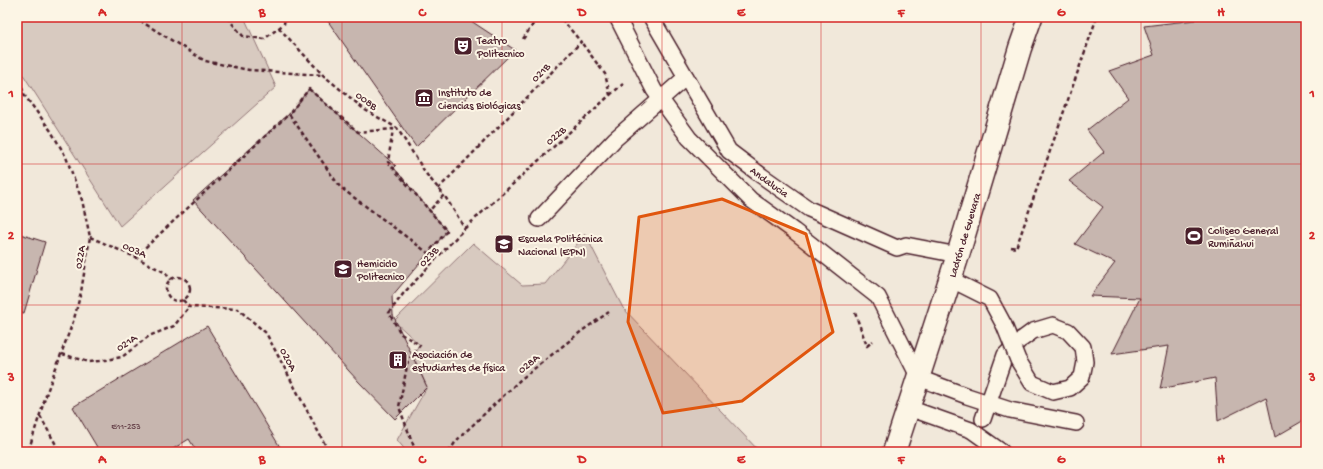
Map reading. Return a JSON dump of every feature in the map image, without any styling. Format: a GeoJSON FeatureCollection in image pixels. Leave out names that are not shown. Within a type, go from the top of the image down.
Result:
{"type":"FeatureCollection","features":[{"type":"Feature","properties":{"kind":"main road","name":"Ladrón de Guevara"},"geometry":{"type":"LineString","coordinates":[[894,452],[958,255],[1020,48],[1031,17]]}},
{"type":"Feature","properties":{"kind":"lane"},"geometry":{"type":"LineString","coordinates":[[617,17],[654,90],[689,138],[712,163],[751,200],[794,231],[878,297],[919,378],[989,404],[1033,416],[1076,423]]}},
{"type":"Feature","properties":{"kind":"lane","name":"Andalucia"},"geometry":{"type":"LineString","coordinates":[[651,17],[729,151],[809,209],[897,248],[906,246],[958,255]]}},
{"type":"Feature","properties":{"kind":"lane"},"geometry":{"type":"LineString","coordinates":[[539,219],[615,139],[686,77]]}},
{"type":"Feature","properties":{"kind":"lane"},"geometry":{"type":"LineString","coordinates":[[950,279],[990,299],[1004,326],[1018,360],[1032,383],[1052,392],[1070,388],[1082,377],[1086,362],[1083,347],[1068,331],[1053,325],[1033,331],[1022,339],[1006,355],[983,419]]}},
{"type":"Feature","properties":{"kind":"lane"},"geometry":{"type":"LineString","coordinates":[[909,408],[970,430],[1002,452]]}},
{"type":"Feature","properties":{"kind":"path"},"geometry":{"type":"LineString","coordinates":[[134,17],[206,61],[249,70],[323,75]]}},
{"type":"Feature","properties":{"kind":"path"},"geometry":{"type":"LineString","coordinates":[[230,17],[230,21],[243,36],[264,39],[284,24],[285,17]]}},
{"type":"Feature","properties":{"kind":"path"},"geometry":{"type":"LineString","coordinates":[[523,39],[538,17]]}},
{"type":"Feature","properties":{"kind":"path"},"geometry":{"type":"LineString","coordinates":[[560,17],[581,42]]}},
{"type":"Feature","properties":{"kind":"path"},"geometry":{"type":"LineString","coordinates":[[1011,247],[1016,248],[1097,17]]}},
{"type":"Feature","properties":{"kind":"path","name":"008B"},"geometry":{"type":"LineString","coordinates":[[279,28],[323,75],[365,110],[397,128],[427,175],[438,189]]}},
{"type":"Feature","properties":{"kind":"path","name":"021B"},"geometry":{"type":"LineString","coordinates":[[438,189],[581,42]]}},
{"type":"Feature","properties":{"kind":"path","name":"022B"},"geometry":{"type":"LineString","coordinates":[[465,228],[610,95],[605,74],[581,42]]}},
{"type":"Feature","properties":{"kind":"path","name":"022A"},"geometry":{"type":"LineString","coordinates":[[17,74],[25,96],[51,131],[66,157],[82,200],[90,237],[81,292],[74,319],[28,452]]}},
{"type":"Feature","properties":{"kind":"path"},"geometry":{"type":"LineString","coordinates":[[17,88],[25,96]]}},
{"type":"Feature","properties":{"kind":"path"},"geometry":{"type":"LineString","coordinates":[[135,257],[289,114],[309,89],[358,132],[393,129],[388,162],[447,231],[428,253],[340,187],[289,114]]}},
{"type":"Feature","properties":{"kind":"path"},"geometry":{"type":"LineString","coordinates":[[438,189],[444,195],[465,228]]}},
{"type":"Feature","properties":{"kind":"path"},"geometry":{"type":"LineString","coordinates":[[429,211],[444,195]]}},
{"type":"Feature","properties":{"kind":"path","name":"023B"},"geometry":{"type":"LineString","coordinates":[[416,452],[399,407],[408,361],[420,345],[401,334],[389,313],[403,294],[465,228]]}},
{"type":"Feature","properties":{"kind":"path","name":"003A"},"geometry":{"type":"LineString","coordinates":[[90,237],[166,273],[170,280]]}},
{"type":"Feature","properties":{"kind":"path"},"geometry":{"type":"LineString","coordinates":[[179,277],[184,279],[190,287],[189,292],[183,300],[178,301],[169,297],[166,289],[170,280],[179,277]]}},
{"type":"Feature","properties":{"kind":"path"},"geometry":{"type":"LineString","coordinates":[[183,300],[189,307]]}},
{"type":"Feature","properties":{"kind":"path","name":"021A"},"geometry":{"type":"LineString","coordinates":[[62,354],[88,362],[122,357],[149,336],[174,326],[189,307]]}},
{"type":"Feature","properties":{"kind":"path","name":"020A"},"geometry":{"type":"LineString","coordinates":[[189,307],[238,309],[266,332],[329,452]]}},
{"type":"Feature","properties":{"kind":"path","name":"028A"},"geometry":{"type":"LineString","coordinates":[[449,452],[456,441],[520,380],[583,330],[609,312]]}},
{"type":"Feature","properties":{"kind":"path"},"geometry":{"type":"LineString","coordinates":[[40,416],[60,452]]}},
{"type":"Feature","properties":{"kind":"highlighted area"},"geometry":{"type":"Polygon","coordinates":[[[722,199],[806,234],[833,332],[742,401],[663,413],[628,322],[639,217],[722,199]]]}},
{"type":"Feature","properties":{"kind":"shaded area"},"geometry":{"type":"Polygon","coordinates":[[[17,17],[244,17],[276,87],[120,226],[17,65],[17,17]]]}},
{"type":"Feature","properties":{"kind":"shaded area"},"geometry":{"type":"Polygon","coordinates":[[[585,234],[623,308],[760,452],[407,452],[397,440],[427,387],[413,355],[420,345],[394,321],[473,243],[522,285],[545,284],[585,234]]]}},
{"type":"Feature","properties":{"kind":"building","name":"Instituto de Ciencias Biológicas"},"geometry":{"type":"Polygon","coordinates":[[[325,17],[465,17],[515,50],[416,147],[325,17]]]}},
{"type":"Feature","properties":{"kind":"building","name":"Coliseo General Rumiñahui"},"geometry":{"type":"Polygon","coordinates":[[[1194,17],[1306,17],[1306,419],[1275,437],[1266,397],[1218,421],[1215,378],[1160,389],[1169,346],[1112,354],[1140,298],[1090,296],[1115,263],[1075,244],[1103,207],[1069,181],[1104,152],[1087,130],[1128,98],[1109,71],[1154,55],[1144,26],[1195,20],[1194,17]]]}},
{"type":"Feature","properties":{"kind":"building"},"geometry":{"type":"Polygon","coordinates":[[[309,89],[396,166],[394,168],[447,231],[392,296],[393,315],[427,387],[395,419],[359,382],[193,200],[289,114],[309,89]]]}},
{"type":"Feature","properties":{"kind":"building"},"geometry":{"type":"Polygon","coordinates":[[[17,233],[45,242],[24,313],[17,312],[17,233]]]}},
{"type":"Feature","properties":{"kind":"building"},"geometry":{"type":"Polygon","coordinates":[[[207,326],[283,452],[197,452],[189,439],[168,452],[100,452],[73,407],[207,326]]]}},
{"type":"Feature","properties":{"kind":"place","name":"Teatro Politecnico"},"geometry":{"type":"Point","coordinates":[463,46]}},
{"type":"Feature","properties":{"kind":"place","name":"Instituto de Ciencias Biológicas"},"geometry":{"type":"Point","coordinates":[424,98]}},
{"type":"Feature","properties":{"kind":"place","name":"Coliseo General Rumiñahui"},"geometry":{"type":"Point","coordinates":[1194,236]}},
{"type":"Feature","properties":{"kind":"place","name":"Escuela Politécnica Nacional (EPN)"},"geometry":{"type":"Point","coordinates":[504,244]}},
{"type":"Feature","properties":{"kind":"place","name":"Hemiciclo Politecnico"},"geometry":{"type":"Point","coordinates":[343,269]}},
{"type":"Feature","properties":{"kind":"place","name":"Asociación de estudiantes de física"},"geometry":{"type":"Point","coordinates":[398,360]}}]}
